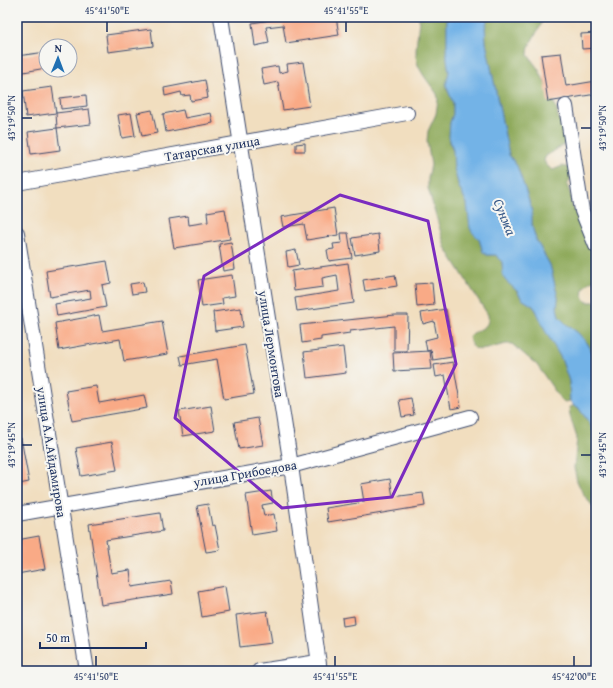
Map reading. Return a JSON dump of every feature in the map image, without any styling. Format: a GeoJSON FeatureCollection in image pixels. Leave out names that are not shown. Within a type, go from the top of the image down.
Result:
{"type":"FeatureCollection","features":[{"type":"Feature","properties":{"kind":"street","name":"улица Лермонтова"},"geometry":{"type":"LineString","coordinates":[[221,17],[291,466],[319,666]]}},
{"type":"Feature","properties":{"kind":"street"},"geometry":{"type":"LineString","coordinates":[[566,106],[582,211],[596,246]]}},
{"type":"Feature","properties":{"kind":"street","name":"Татарская улица"},"geometry":{"type":"LineString","coordinates":[[17,183],[408,113]]}},
{"type":"Feature","properties":{"kind":"street","name":"улица А.А.Айдамирова"},"geometry":{"type":"LineString","coordinates":[[17,233],[87,671]]}},
{"type":"Feature","properties":{"kind":"street","name":"улица Грибоедова"},"geometry":{"type":"LineString","coordinates":[[17,514],[291,466],[470,417]]}},
{"type":"Feature","properties":{"kind":"street"},"geometry":{"type":"LineString","coordinates":[[260,671],[319,666]]}},
{"type":"Feature","properties":{"kind":"highlighted area"},"geometry":{"type":"Polygon","coordinates":[[[340,195],[428,221],[456,364],[392,497],[282,508],[175,418],[204,276],[340,195]]]}},
{"type":"Feature","properties":{"kind":"green space"},"geometry":{"type":"Polygon","coordinates":[[[419,17],[447,17],[447,58],[449,72],[447,90],[453,103],[453,114],[450,123],[450,142],[454,154],[454,168],[459,187],[467,203],[472,232],[479,239],[483,252],[487,255],[496,255],[502,262],[503,271],[522,299],[533,306],[541,318],[561,358],[569,381],[570,401],[565,402],[561,400],[537,365],[512,344],[480,350],[471,344],[469,337],[487,324],[488,315],[445,247],[428,188],[428,178],[431,165],[427,141],[428,131],[436,114],[438,99],[437,94],[418,65],[416,48],[419,17]]]}},
{"type":"Feature","properties":{"kind":"green space"},"geometry":{"type":"Polygon","coordinates":[[[488,17],[543,17],[540,27],[530,44],[528,55],[539,70],[556,107],[559,120],[570,132],[565,144],[546,156],[544,160],[546,165],[553,170],[562,166],[571,168],[572,177],[567,185],[572,198],[572,207],[583,223],[596,260],[596,279],[586,285],[583,295],[587,302],[596,302],[596,369],[592,352],[588,344],[578,333],[559,317],[557,308],[558,298],[550,265],[536,240],[532,226],[531,207],[517,166],[509,155],[486,43],[485,28],[488,17]]]}},
{"type":"Feature","properties":{"kind":"green space"},"geometry":{"type":"Polygon","coordinates":[[[569,407],[578,407],[590,424],[596,437],[596,520],[595,509],[583,494],[577,481],[574,468],[577,438],[570,416],[569,407]]]}},
{"type":"Feature","properties":{"kind":"water","name":"Сунжа"},"geometry":{"type":"Polygon","coordinates":[[[447,17],[488,17],[485,28],[486,43],[509,155],[517,166],[528,198],[532,212],[532,226],[536,240],[550,265],[558,298],[557,308],[559,317],[578,333],[588,344],[592,352],[596,369],[596,437],[590,424],[578,407],[574,406],[570,401],[569,381],[561,358],[547,334],[536,310],[533,306],[522,299],[517,291],[505,280],[503,276],[502,262],[496,255],[487,255],[483,252],[479,239],[470,228],[467,203],[459,187],[454,168],[453,150],[449,137],[450,123],[453,114],[453,103],[446,85],[449,72],[447,58],[447,17]]]}},
{"type":"Feature","properties":{"kind":"building"},"geometry":{"type":"Polygon","coordinates":[[[290,17],[336,17],[339,35],[286,43],[283,25],[266,27],[269,43],[255,46],[252,23],[290,17]]]}},
{"type":"Feature","properties":{"kind":"building"},"geometry":{"type":"Polygon","coordinates":[[[151,29],[153,46],[108,52],[106,35],[151,29]]]}},
{"type":"Feature","properties":{"kind":"building"},"geometry":{"type":"Polygon","coordinates":[[[596,33],[596,48],[582,49],[581,34],[596,33]]]}},
{"type":"Feature","properties":{"kind":"building"},"geometry":{"type":"Polygon","coordinates":[[[38,53],[38,69],[18,73],[17,56],[38,53]]]}},
{"type":"Feature","properties":{"kind":"building"},"geometry":{"type":"Polygon","coordinates":[[[561,53],[566,86],[596,81],[596,94],[548,102],[541,55],[561,53]]]}},
{"type":"Feature","properties":{"kind":"building"},"geometry":{"type":"Polygon","coordinates":[[[303,62],[310,106],[283,110],[278,82],[264,85],[261,69],[278,66],[279,73],[288,71],[287,64],[303,62]]]}},
{"type":"Feature","properties":{"kind":"building"},"geometry":{"type":"Polygon","coordinates":[[[205,80],[208,98],[191,101],[190,95],[182,96],[181,92],[165,96],[164,88],[205,80]]]}},
{"type":"Feature","properties":{"kind":"building"},"geometry":{"type":"Polygon","coordinates":[[[52,87],[56,113],[26,117],[23,91],[52,87]]]}},
{"type":"Feature","properties":{"kind":"building"},"geometry":{"type":"Polygon","coordinates":[[[86,95],[87,106],[61,109],[60,98],[86,95]]]}},
{"type":"Feature","properties":{"kind":"building"},"geometry":{"type":"Polygon","coordinates":[[[89,109],[91,124],[57,128],[56,113],[89,109]]]}},
{"type":"Feature","properties":{"kind":"building"},"geometry":{"type":"Polygon","coordinates":[[[152,110],[157,133],[142,136],[137,113],[152,110]]]}},
{"type":"Feature","properties":{"kind":"building"},"geometry":{"type":"Polygon","coordinates":[[[183,110],[185,118],[211,113],[213,123],[166,132],[163,114],[183,110]]]}},
{"type":"Feature","properties":{"kind":"building"},"geometry":{"type":"Polygon","coordinates":[[[131,113],[135,136],[122,138],[118,115],[131,113]]]}},
{"type":"Feature","properties":{"kind":"building"},"geometry":{"type":"Polygon","coordinates":[[[57,128],[60,150],[31,154],[28,132],[57,128]]]}},
{"type":"Feature","properties":{"kind":"building"},"geometry":{"type":"Polygon","coordinates":[[[305,143],[305,151],[296,151],[296,144],[305,143]]]}},
{"type":"Feature","properties":{"kind":"building"},"geometry":{"type":"Polygon","coordinates":[[[334,208],[338,235],[307,240],[304,224],[283,227],[281,217],[334,208]]]}},
{"type":"Feature","properties":{"kind":"building"},"geometry":{"type":"Polygon","coordinates":[[[225,209],[230,239],[174,248],[169,219],[188,216],[189,225],[208,222],[207,212],[225,209]]]}},
{"type":"Feature","properties":{"kind":"building"},"geometry":{"type":"Polygon","coordinates":[[[341,233],[348,233],[352,258],[329,261],[327,250],[334,249],[333,244],[342,243],[341,233]]]}},
{"type":"Feature","properties":{"kind":"building"},"geometry":{"type":"Polygon","coordinates":[[[378,234],[380,251],[355,255],[352,238],[378,234]]]}},
{"type":"Feature","properties":{"kind":"building"},"geometry":{"type":"Polygon","coordinates":[[[231,242],[235,269],[223,271],[219,244],[231,242]]]}},
{"type":"Feature","properties":{"kind":"building"},"geometry":{"type":"Polygon","coordinates":[[[296,250],[299,265],[288,267],[286,252],[296,250]]]}},
{"type":"Feature","properties":{"kind":"building"},"geometry":{"type":"Polygon","coordinates":[[[107,261],[111,283],[102,285],[106,307],[57,316],[55,304],[91,298],[90,290],[50,297],[46,271],[107,261]]]}},
{"type":"Feature","properties":{"kind":"building"},"geometry":{"type":"Polygon","coordinates":[[[348,263],[354,303],[297,311],[295,298],[339,291],[337,275],[322,278],[323,287],[294,291],[292,271],[348,263]]]}},
{"type":"Feature","properties":{"kind":"building"},"geometry":{"type":"Polygon","coordinates":[[[232,275],[235,296],[222,298],[223,304],[202,307],[198,280],[232,275]]]}},
{"type":"Feature","properties":{"kind":"building"},"geometry":{"type":"Polygon","coordinates":[[[395,275],[397,286],[365,291],[363,280],[395,275]]]}},
{"type":"Feature","properties":{"kind":"building"},"geometry":{"type":"Polygon","coordinates":[[[143,282],[145,292],[132,294],[130,284],[143,282]]]}},
{"type":"Feature","properties":{"kind":"building"},"geometry":{"type":"Polygon","coordinates":[[[432,283],[434,305],[417,307],[415,284],[432,283]]]}},
{"type":"Feature","properties":{"kind":"building"},"geometry":{"type":"Polygon","coordinates":[[[241,308],[243,327],[215,331],[213,312],[241,308]]]}},
{"type":"Feature","properties":{"kind":"building"},"geometry":{"type":"Polygon","coordinates":[[[446,309],[453,346],[450,347],[452,357],[433,360],[431,350],[427,351],[425,340],[437,337],[434,321],[423,324],[421,313],[446,309]]]}},
{"type":"Feature","properties":{"kind":"building"},"geometry":{"type":"Polygon","coordinates":[[[99,315],[102,331],[162,321],[168,354],[124,361],[120,339],[59,350],[55,323],[99,315]]]}},
{"type":"Feature","properties":{"kind":"building"},"geometry":{"type":"Polygon","coordinates":[[[408,315],[407,351],[394,351],[394,326],[350,331],[350,333],[321,337],[321,340],[302,343],[300,325],[408,315]]]}},
{"type":"Feature","properties":{"kind":"building"},"geometry":{"type":"Polygon","coordinates":[[[245,345],[254,394],[224,399],[217,359],[182,365],[180,356],[245,345]]]}},
{"type":"Feature","properties":{"kind":"building"},"geometry":{"type":"Polygon","coordinates":[[[343,347],[346,373],[307,378],[304,352],[343,347]]]}},
{"type":"Feature","properties":{"kind":"building"},"geometry":{"type":"Polygon","coordinates":[[[430,351],[432,369],[394,371],[393,353],[430,351]]]}},
{"type":"Feature","properties":{"kind":"building"},"geometry":{"type":"Polygon","coordinates":[[[453,362],[461,407],[451,409],[445,375],[436,377],[434,365],[453,362]]]}},
{"type":"Feature","properties":{"kind":"building"},"geometry":{"type":"Polygon","coordinates":[[[96,386],[99,403],[144,395],[147,408],[72,421],[66,391],[96,386]]]}},
{"type":"Feature","properties":{"kind":"building"},"geometry":{"type":"Polygon","coordinates":[[[411,398],[414,415],[402,417],[399,400],[411,398]]]}},
{"type":"Feature","properties":{"kind":"building"},"geometry":{"type":"Polygon","coordinates":[[[211,406],[215,431],[183,436],[179,411],[211,406]]]}},
{"type":"Feature","properties":{"kind":"building"},"geometry":{"type":"Polygon","coordinates":[[[258,418],[263,445],[239,449],[234,422],[258,418]]]}},
{"type":"Feature","properties":{"kind":"building"},"geometry":{"type":"Polygon","coordinates":[[[21,438],[29,482],[19,484],[17,475],[17,439],[21,438]]]}},
{"type":"Feature","properties":{"kind":"building"},"geometry":{"type":"Polygon","coordinates":[[[112,442],[117,470],[81,476],[76,448],[112,442]]]}},
{"type":"Feature","properties":{"kind":"building"},"geometry":{"type":"Polygon","coordinates":[[[390,479],[393,497],[423,493],[425,506],[328,522],[326,508],[364,502],[361,484],[390,479]]]}},
{"type":"Feature","properties":{"kind":"building"},"geometry":{"type":"Polygon","coordinates":[[[271,491],[273,503],[262,505],[264,516],[274,514],[277,531],[252,535],[246,495],[271,491]]]}},
{"type":"Feature","properties":{"kind":"building"},"geometry":{"type":"Polygon","coordinates":[[[208,504],[212,526],[215,525],[220,550],[206,552],[197,506],[208,504]]]}},
{"type":"Feature","properties":{"kind":"building"},"geometry":{"type":"Polygon","coordinates":[[[160,513],[163,531],[106,540],[111,573],[130,570],[132,587],[171,581],[173,594],[101,605],[89,524],[160,513]]]}},
{"type":"Feature","properties":{"kind":"building"},"geometry":{"type":"Polygon","coordinates":[[[39,536],[45,569],[17,574],[17,561],[20,561],[19,555],[17,555],[17,540],[39,536]]]}},
{"type":"Feature","properties":{"kind":"building"},"geometry":{"type":"Polygon","coordinates":[[[225,586],[229,612],[202,617],[198,591],[225,586]]]}},
{"type":"Feature","properties":{"kind":"building"},"geometry":{"type":"Polygon","coordinates":[[[267,611],[272,643],[240,647],[236,615],[267,611]]]}},
{"type":"Feature","properties":{"kind":"building"},"geometry":{"type":"Polygon","coordinates":[[[354,616],[355,624],[343,626],[342,618],[354,616]]]}}]}
